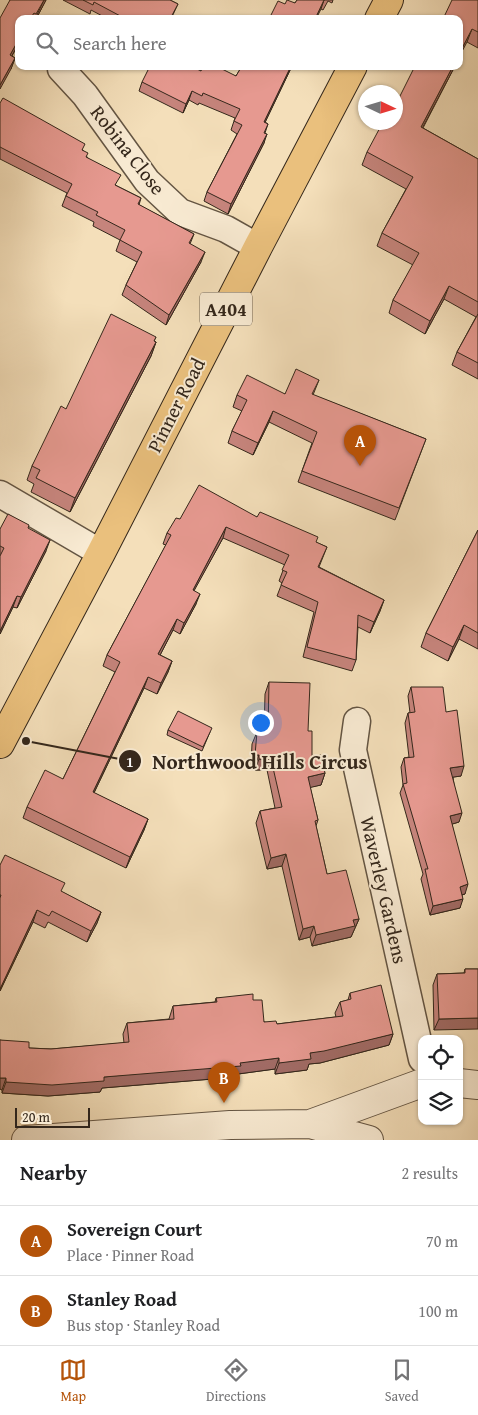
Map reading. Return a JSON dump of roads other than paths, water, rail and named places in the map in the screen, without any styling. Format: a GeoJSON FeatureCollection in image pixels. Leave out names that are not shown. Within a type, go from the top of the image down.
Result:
{"type":"FeatureCollection","features":[{"type":"Feature","properties":{"kind":"main road"},"geometry":{"type":"LineString","coordinates":[[381,15],[388,0]]}},
{"type":"Feature","properties":{"kind":"main road","name":"Pinner Road"},"geometry":{"type":"LineString","coordinates":[[0,744],[258,246],[352,70]]}},
{"type":"Feature","properties":{"kind":"street","name":"Robina Close"},"geometry":{"type":"LineString","coordinates":[[62,70],[86,95],[147,181],[180,212],[226,229],[258,246]]}},
{"type":"Feature","properties":{"kind":"street"},"geometry":{"type":"LineString","coordinates":[[0,494],[100,553]]}},
{"type":"Feature","properties":{"kind":"street","name":"Waverley Gardens"},"geometry":{"type":"LineString","coordinates":[[357,721],[353,750],[418,1041]]}},
{"type":"Feature","properties":{"kind":"street"},"geometry":{"type":"LineString","coordinates":[[463,1084],[478,1085]]}},
{"type":"Feature","properties":{"kind":"street"},"geometry":{"type":"LineString","coordinates":[[26,1140],[232,1132],[310,1124],[418,1085]]}},
{"type":"Feature","properties":{"kind":"street"},"geometry":{"type":"LineString","coordinates":[[310,1124],[370,1140]]}},
{"type":"Feature","properties":{"kind":"place","name":"Sovereign Court"},"geometry":{"type":"Point","coordinates":[360,466]}},
{"type":"Feature","properties":{"kind":"place","name":"Northwood Hills Circus"},"geometry":{"type":"Point","coordinates":[26,741]}},
{"type":"Feature","properties":{"kind":"place","name":"Stanley Road"},"geometry":{"type":"Point","coordinates":[224,1103]}}]}
